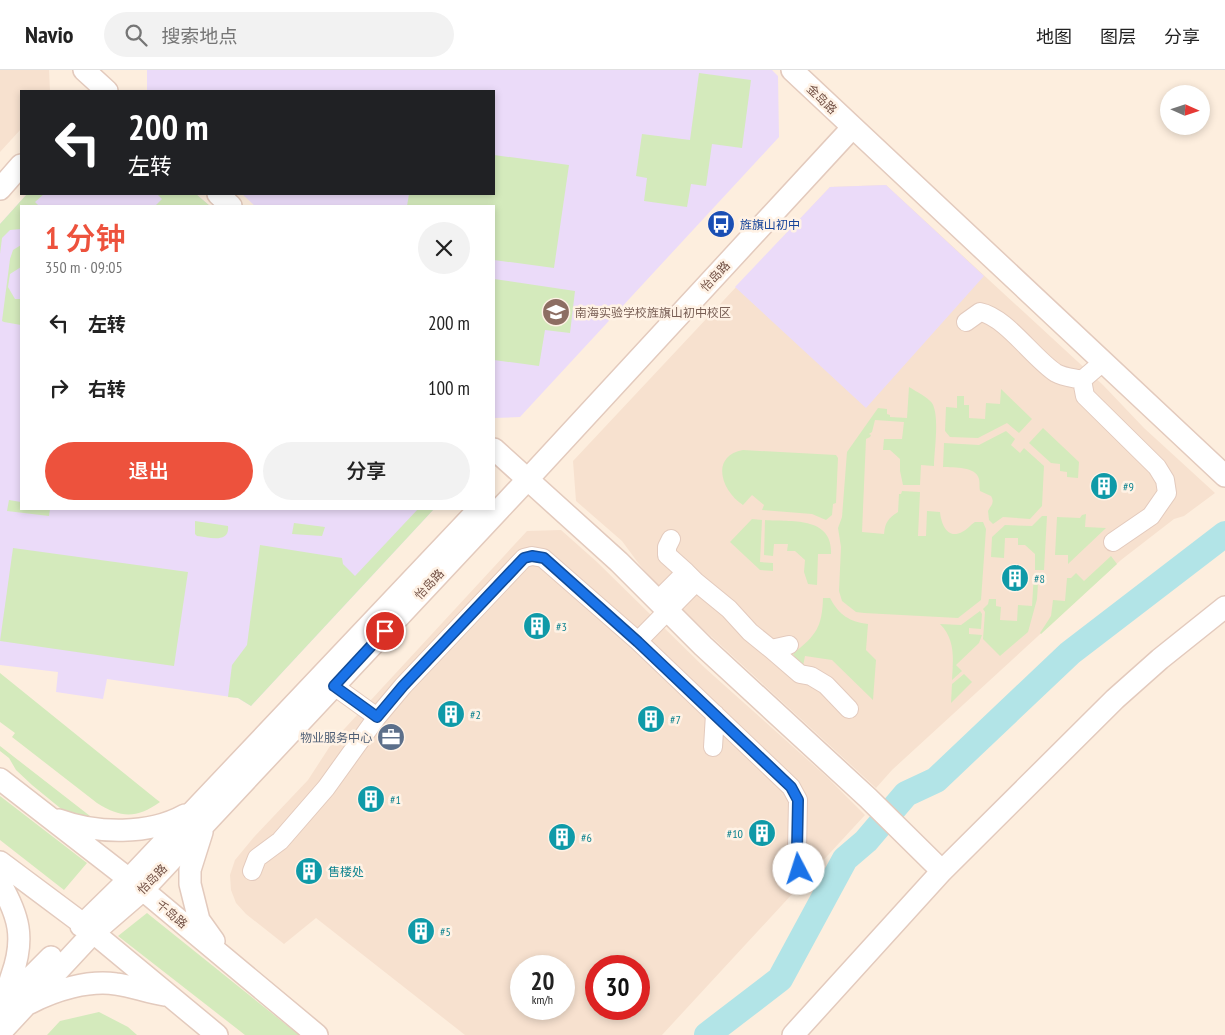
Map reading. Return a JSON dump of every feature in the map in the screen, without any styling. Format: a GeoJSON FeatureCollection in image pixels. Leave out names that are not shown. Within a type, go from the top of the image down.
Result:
{"type":"FeatureCollection","features":[{"type":"Feature","properties":{"kind":"street","name":"金岛路"},"geometry":{"type":"LineString","coordinates":[[792,70],[1225,476]]}},
{"type":"Feature","properties":{"kind":"street"},"geometry":{"type":"LineString","coordinates":[[495,493],[522,475],[848,124]]}},
{"type":"Feature","properties":{"kind":"street"},"geometry":{"type":"LineString","coordinates":[[0,189],[20,166]]}},
{"type":"Feature","properties":{"kind":"street"},"geometry":{"type":"LineString","coordinates":[[219,195],[231,205]]}},
{"type":"Feature","properties":{"kind":"street"},"geometry":{"type":"LineString","coordinates":[[966,322],[980,312],[988,314],[1010,331],[1056,373],[1082,380]]}},
{"type":"Feature","properties":{"kind":"street"},"geometry":{"type":"LineString","coordinates":[[1082,380],[1103,362]]}},
{"type":"Feature","properties":{"kind":"street"},"geometry":{"type":"LineString","coordinates":[[1082,380],[1085,396],[1157,467],[1165,480],[1167,493],[1151,516],[1113,542]]}},
{"type":"Feature","properties":{"kind":"street"},"geometry":{"type":"LineString","coordinates":[[495,450],[619,562],[703,646],[868,798],[942,872]]}},
{"type":"Feature","properties":{"kind":"street","name":"怡岛路"},"geometry":{"type":"LineString","coordinates":[[495,505],[522,475]]}},
{"type":"Feature","properties":{"kind":"street"},"geometry":{"type":"LineString","coordinates":[[228,961],[199,920],[190,884],[190,870],[201,816],[479,510]]}},
{"type":"Feature","properties":{"kind":"street","name":"怡岛路"},"geometry":{"type":"LineString","coordinates":[[88,929],[136,885],[201,816],[334,686],[491,510]]}},
{"type":"Feature","properties":{"kind":"street"},"geometry":{"type":"LineString","coordinates":[[671,539],[667,547],[667,555],[729,609],[750,632],[800,674],[811,676],[826,685],[849,709]]}},
{"type":"Feature","properties":{"kind":"street"},"geometry":{"type":"LineString","coordinates":[[252,871],[257,858],[280,841],[326,788],[377,717],[416,673],[524,558],[532,556],[544,558],[638,642],[791,787],[798,800],[797,851],[799,869]]}},
{"type":"Feature","properties":{"kind":"street"},"geometry":{"type":"LineString","coordinates":[[638,642],[663,605],[691,577]]}},
{"type":"Feature","properties":{"kind":"street"},"geometry":{"type":"LineString","coordinates":[[793,1035],[942,872],[1137,678],[1225,607]]}},
{"type":"Feature","properties":{"kind":"street"},"geometry":{"type":"LineString","coordinates":[[771,649],[789,646]]}},
{"type":"Feature","properties":{"kind":"street"},"geometry":{"type":"LineString","coordinates":[[334,686],[377,717]]}},
{"type":"Feature","properties":{"kind":"street"},"geometry":{"type":"LineString","coordinates":[[712,747],[714,714]]}},
{"type":"Feature","properties":{"kind":"street","name":"千岛路"},"geometry":{"type":"LineString","coordinates":[[0,779],[136,885],[316,1035]]}},
{"type":"Feature","properties":{"kind":"street"},"geometry":{"type":"LineString","coordinates":[[47,816],[74,826],[91,829],[133,830],[156,827],[175,820],[201,816]]}},
{"type":"Feature","properties":{"kind":"street"},"geometry":{"type":"LineString","coordinates":[[0,862],[88,929],[217,1035]]}},
{"type":"Feature","properties":{"kind":"street"},"geometry":{"type":"LineString","coordinates":[[0,883],[13,908],[18,928],[19,950],[6,993],[0,1003]]}},
{"type":"Feature","properties":{"kind":"street"},"geometry":{"type":"LineString","coordinates":[[0,1033],[88,929]]}},
{"type":"Feature","properties":{"kind":"street"},"geometry":{"type":"LineString","coordinates":[[0,1008],[88,929]]}},
{"type":"Feature","properties":{"kind":"street"},"geometry":{"type":"LineString","coordinates":[[23,1007],[48,995],[81,985],[99,983],[117,984],[167,995]]}},
{"type":"Feature","properties":{"kind":"shaded area"},"geometry":{"type":"Polygon","coordinates":[[[0,70],[49,70],[50,90],[20,90],[20,130],[0,152],[0,70]]]}},
{"type":"Feature","properties":{"kind":"shaded area","name":"南海实验学校旌旗山初中校区"},"geometry":{"type":"Polygon","coordinates":[[[147,70],[772,70],[778,76],[779,137],[520,417],[495,418],[495,205],[254,205],[243,195],[495,195],[495,90],[147,90],[147,70]]]}},
{"type":"Feature","properties":{"kind":"shaded area"},"geometry":{"type":"Polygon","coordinates":[[[886,185],[1103,385],[1144,428],[1215,493],[1184,516],[1174,519],[1121,560],[892,770],[876,788],[664,593],[622,541],[576,501],[573,461],[830,187],[886,185]]]}},
{"type":"Feature","properties":{"kind":"shaded area"},"geometry":{"type":"Polygon","coordinates":[[[886,185],[984,276],[866,408],[735,287],[830,187],[886,185]]]}},
{"type":"Feature","properties":{"kind":"shaded area"},"geometry":{"type":"Polygon","coordinates":[[[26,195],[197,195],[209,205],[20,205],[20,510],[433,510],[251,706],[238,698],[107,679],[103,699],[56,692],[58,672],[0,665],[0,224],[26,195]]]}},
{"type":"Feature","properties":{"kind":"shaded area"},"geometry":{"type":"Polygon","coordinates":[[[561,530],[597,562],[705,668],[828,778],[865,815],[662,1035],[465,1035],[316,918],[284,944],[246,914],[236,903],[231,890],[230,875],[235,860],[308,780],[334,740],[527,531],[561,530]]]}},
{"type":"Feature","properties":{"kind":"green space"},"geometry":{"type":"Polygon","coordinates":[[[699,73],[751,80],[742,148],[712,144],[706,186],[691,184],[687,207],[644,201],[647,178],[636,176],[642,134],[690,140],[699,73]]]}},
{"type":"Feature","properties":{"kind":"green space"},"geometry":{"type":"Polygon","coordinates":[[[495,155],[569,165],[554,268],[495,260],[495,205],[407,205],[409,195],[495,195],[495,155]]]}},
{"type":"Feature","properties":{"kind":"green space"},"geometry":{"type":"Polygon","coordinates":[[[26,195],[43,195],[35,202],[38,205],[20,205],[20,229],[10,230],[2,238],[0,254],[0,224],[26,195]]]}},
{"type":"Feature","properties":{"kind":"green space"},"geometry":{"type":"Polygon","coordinates":[[[158,195],[197,195],[209,205],[156,205],[162,199],[158,195]]]}},
{"type":"Feature","properties":{"kind":"green space"},"geometry":{"type":"Polygon","coordinates":[[[20,246],[20,268],[10,274],[8,287],[15,299],[20,299],[20,325],[2,321],[10,259],[13,250],[20,246]]]}},
{"type":"Feature","properties":{"kind":"green space"},"geometry":{"type":"Polygon","coordinates":[[[495,279],[575,291],[570,333],[545,330],[539,366],[495,360],[495,279]]]}},
{"type":"Feature","properties":{"kind":"green space"},"geometry":{"type":"Polygon","coordinates":[[[909,387],[927,398],[932,403],[934,409],[936,425],[934,466],[921,465],[920,485],[903,485],[900,459],[890,450],[883,450],[884,439],[902,439],[904,422],[875,420],[872,432],[869,434],[871,435],[866,439],[862,532],[884,534],[888,521],[898,512],[899,494],[902,491],[920,492],[918,536],[926,536],[927,511],[940,512],[943,525],[952,534],[964,531],[975,522],[983,522],[986,529],[981,600],[958,618],[856,612],[842,601],[839,591],[841,547],[838,528],[842,517],[847,452],[878,408],[887,409],[887,414],[890,417],[907,418],[909,387]]]}},
{"type":"Feature","properties":{"kind":"green space"},"geometry":{"type":"Polygon","coordinates":[[[1001,389],[1032,419],[1019,433],[1007,423],[978,438],[950,437],[945,431],[946,407],[957,408],[957,396],[964,396],[964,405],[969,405],[969,418],[985,419],[986,403],[1000,404],[1001,389]]]}},
{"type":"Feature","properties":{"kind":"green space"},"geometry":{"type":"Polygon","coordinates":[[[1043,428],[1079,462],[1078,478],[1067,477],[1067,472],[1060,471],[1060,464],[1051,463],[1029,443],[1043,428]]]}},
{"type":"Feature","properties":{"kind":"green space"},"geometry":{"type":"Polygon","coordinates":[[[1006,431],[1015,439],[1011,445],[1020,453],[1024,448],[1044,466],[1042,506],[1030,519],[1003,517],[993,524],[989,520],[988,511],[993,500],[991,496],[980,491],[977,475],[964,468],[943,467],[944,443],[979,445],[1006,431]]]}},
{"type":"Feature","properties":{"kind":"green space"},"geometry":{"type":"Polygon","coordinates":[[[743,450],[836,455],[838,458],[836,503],[833,504],[832,515],[826,520],[812,514],[762,510],[764,505],[752,495],[743,505],[729,491],[722,474],[726,459],[743,450]]]}},
{"type":"Feature","properties":{"kind":"green space"},"geometry":{"type":"Polygon","coordinates":[[[9,500],[20,502],[20,510],[50,510],[49,516],[7,511],[9,500]]]}},
{"type":"Feature","properties":{"kind":"green space"},"geometry":{"type":"Polygon","coordinates":[[[417,510],[433,510],[251,706],[238,698],[228,697],[232,665],[247,645],[260,545],[342,558],[343,564],[355,576],[417,510]]]}},
{"type":"Feature","properties":{"kind":"green space"},"geometry":{"type":"Polygon","coordinates":[[[1086,514],[1085,527],[1106,528],[1068,564],[1068,555],[1055,555],[1057,517],[1080,518],[1086,514]]]}},
{"type":"Feature","properties":{"kind":"green space"},"geometry":{"type":"Polygon","coordinates":[[[1042,516],[1047,516],[1044,570],[1035,570],[1035,554],[1025,545],[1018,545],[1018,538],[1005,538],[1004,558],[991,557],[992,537],[1005,525],[1032,526],[1042,516]]]}},
{"type":"Feature","properties":{"kind":"green space"},"geometry":{"type":"Polygon","coordinates":[[[752,519],[762,520],[760,562],[773,563],[773,571],[760,570],[730,542],[752,519]]]}},
{"type":"Feature","properties":{"kind":"green space"},"geometry":{"type":"Polygon","coordinates":[[[765,520],[808,524],[818,527],[825,533],[830,542],[831,554],[818,554],[817,585],[808,584],[804,572],[805,560],[795,551],[787,551],[788,544],[774,544],[773,556],[764,555],[765,520]]]}},
{"type":"Feature","properties":{"kind":"green space"},"geometry":{"type":"Polygon","coordinates":[[[195,521],[228,526],[228,532],[226,535],[217,538],[197,536],[195,534],[195,521]]]}},
{"type":"Feature","properties":{"kind":"green space"},"geometry":{"type":"Polygon","coordinates":[[[294,523],[325,527],[322,536],[292,534],[294,523]]]}},
{"type":"Feature","properties":{"kind":"green space"},"geometry":{"type":"Polygon","coordinates":[[[13,548],[188,572],[174,666],[0,641],[13,548]]]}},
{"type":"Feature","properties":{"kind":"green space"},"geometry":{"type":"Polygon","coordinates":[[[1111,556],[1117,564],[1041,634],[1051,616],[1053,600],[1065,601],[1067,578],[1071,578],[1076,573],[1084,581],[1111,556]]]}},
{"type":"Feature","properties":{"kind":"green space"},"geometry":{"type":"Polygon","coordinates":[[[1034,573],[1044,574],[1044,583],[1038,584],[1037,599],[1028,632],[1000,656],[983,639],[985,612],[983,609],[988,604],[989,599],[996,599],[996,606],[1001,607],[1000,620],[1017,621],[1018,605],[1032,606],[1034,573]]]}},
{"type":"Feature","properties":{"kind":"green space"},"geometry":{"type":"Polygon","coordinates":[[[823,598],[830,598],[837,609],[846,617],[868,624],[866,650],[876,660],[873,700],[832,660],[805,656],[803,666],[799,664],[793,654],[816,630],[821,617],[823,598]]]}},
{"type":"Feature","properties":{"kind":"green space"},"geometry":{"type":"Polygon","coordinates":[[[980,611],[982,614],[981,629],[969,628],[969,634],[982,635],[979,643],[956,665],[962,671],[952,680],[953,658],[951,643],[940,624],[961,625],[980,611]]]}},
{"type":"Feature","properties":{"kind":"green space"},"geometry":{"type":"Polygon","coordinates":[[[0,673],[160,802],[136,814],[114,812],[97,803],[12,737],[15,733],[0,722],[0,673]]]}},
{"type":"Feature","properties":{"kind":"green space"},"geometry":{"type":"Polygon","coordinates":[[[964,674],[972,682],[951,703],[952,684],[964,674]]]}},
{"type":"Feature","properties":{"kind":"green space"},"geometry":{"type":"Polygon","coordinates":[[[0,746],[94,820],[65,812],[16,770],[9,758],[0,751],[0,746]]]}},
{"type":"Feature","properties":{"kind":"green space"},"geometry":{"type":"Polygon","coordinates":[[[0,796],[87,863],[64,890],[0,840],[0,796]]]}},
{"type":"Feature","properties":{"kind":"green space"},"geometry":{"type":"Polygon","coordinates":[[[147,913],[299,1035],[245,1035],[118,936],[147,913]]]}},
{"type":"Feature","properties":{"kind":"green space"},"geometry":{"type":"Polygon","coordinates":[[[99,1012],[128,1027],[137,1035],[47,1035],[60,1021],[99,1012]]]}},
{"type":"Feature","properties":{"kind":"waterway"},"geometry":{"type":"LineString","coordinates":[[707,1035],[780,979],[845,859],[866,841],[906,794],[936,780],[1070,653],[1225,534]]}},
{"type":"Feature","properties":{"kind":"place","name":"旌旗山初中"},"geometry":{"type":"Point","coordinates":[721,224]}},
{"type":"Feature","properties":{"kind":"place","name":"南海实验学校旌旗山初中校区"},"geometry":{"type":"Point","coordinates":[556,312]}},
{"type":"Feature","properties":{"kind":"place","name":"#9"},"geometry":{"type":"Point","coordinates":[1104,486]}},
{"type":"Feature","properties":{"kind":"place","name":"#8"},"geometry":{"type":"Point","coordinates":[1015,578]}},
{"type":"Feature","properties":{"kind":"place","name":"#3"},"geometry":{"type":"Point","coordinates":[537,626]}},
{"type":"Feature","properties":{"kind":"place","name":"#2"},"geometry":{"type":"Point","coordinates":[451,714]}},
{"type":"Feature","properties":{"kind":"place","name":"#7"},"geometry":{"type":"Point","coordinates":[651,719]}},
{"type":"Feature","properties":{"kind":"place","name":"物业服务中心"},"geometry":{"type":"Point","coordinates":[391,737]}},
{"type":"Feature","properties":{"kind":"place","name":"#1"},"geometry":{"type":"Point","coordinates":[371,799]}},
{"type":"Feature","properties":{"kind":"place","name":"#10"},"geometry":{"type":"Point","coordinates":[762,833]}},
{"type":"Feature","properties":{"kind":"place","name":"#6"},"geometry":{"type":"Point","coordinates":[562,837]}},
{"type":"Feature","properties":{"kind":"place","name":"售楼处"},"geometry":{"type":"Point","coordinates":[309,871]}},
{"type":"Feature","properties":{"kind":"place","name":"#5"},"geometry":{"type":"Point","coordinates":[421,931]}},
{"type":"Feature","properties":{"kind":"route"},"geometry":{"type":"LineString","coordinates":[[385,631],[334,686],[377,717],[403,686],[524,558],[532,556],[544,558],[638,642],[791,787],[798,800],[797,851],[799,869]]}}]}
